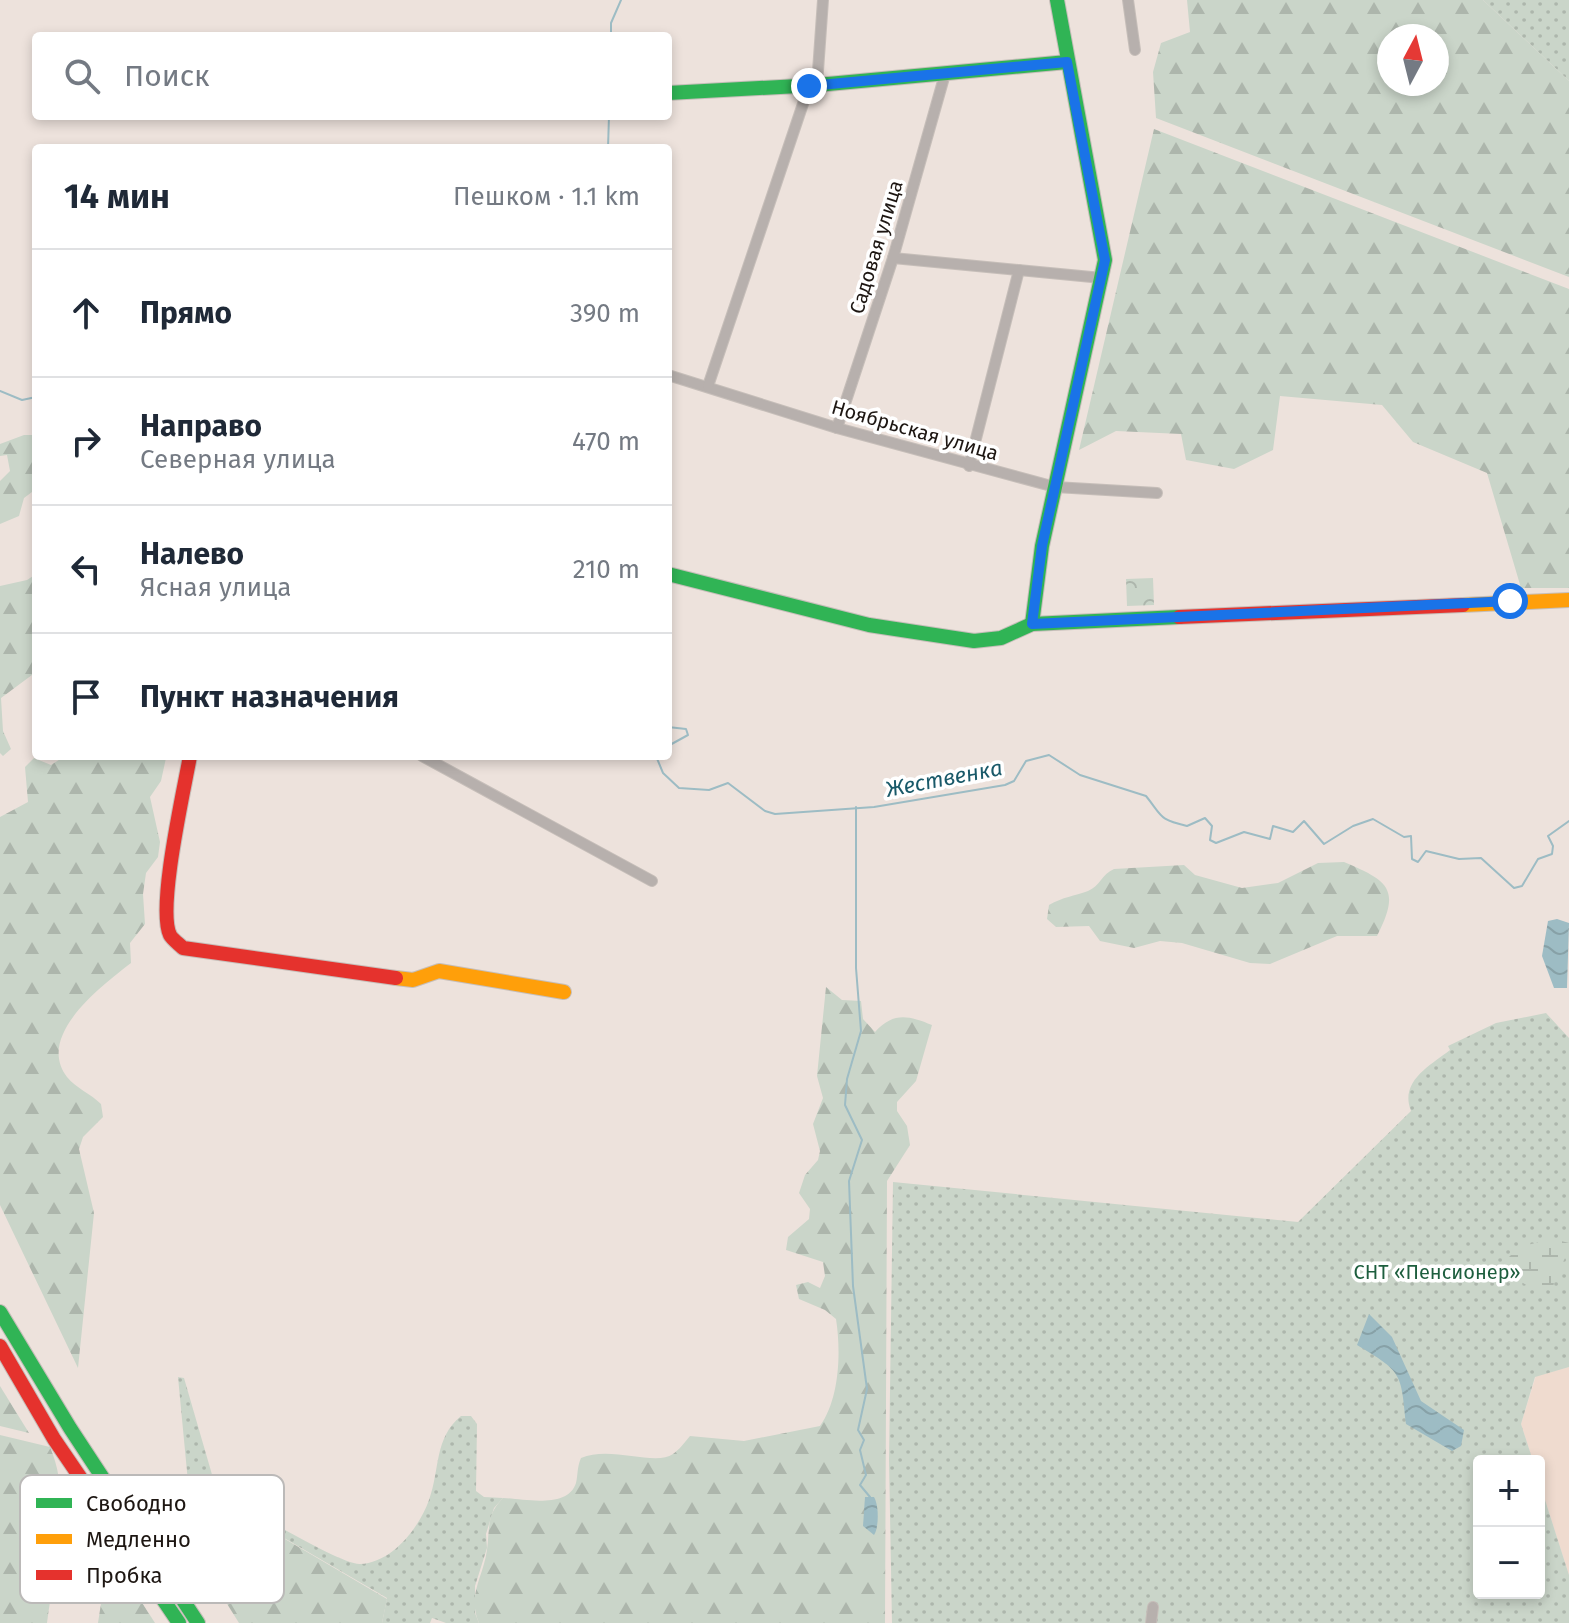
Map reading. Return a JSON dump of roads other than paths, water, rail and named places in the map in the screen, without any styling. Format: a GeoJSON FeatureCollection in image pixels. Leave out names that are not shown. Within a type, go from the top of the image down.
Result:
{"type":"FeatureCollection","features":[{"type":"Feature","properties":{"kind":"street"},"geometry":{"type":"LineString","coordinates":[[708,386],[813,86],[823,0]]}},
{"type":"Feature","properties":{"kind":"street"},"geometry":{"type":"LineString","coordinates":[[1032,624],[1042,546],[1105,260],[1057,0]]}},
{"type":"Feature","properties":{"kind":"street"},"geometry":{"type":"LineString","coordinates":[[1128,0],[1135,50]]}},
{"type":"Feature","properties":{"kind":"street"},"geometry":{"type":"LineString","coordinates":[[672,93],[813,86],[1067,62]]}},
{"type":"Feature","properties":{"kind":"street","name":"Садовая улица"},"geometry":{"type":"LineString","coordinates":[[837,428],[893,258],[945,74]]}},
{"type":"Feature","properties":{"kind":"street"},"geometry":{"type":"LineString","coordinates":[[893,258],[1102,278]]}},
{"type":"Feature","properties":{"kind":"street"},"geometry":{"type":"LineString","coordinates":[[969,466],[1019,270]]}},
{"type":"Feature","properties":{"kind":"street","name":"Ноябрьская улица"},"geometry":{"type":"LineString","coordinates":[[672,376],[837,428],[1055,487],[1157,493]]}},
{"type":"Feature","properties":{"kind":"street"},"geometry":{"type":"LineString","coordinates":[[672,575],[869,625],[974,641],[1001,638],[1032,624],[1569,600]]}},
{"type":"Feature","properties":{"kind":"street"},"geometry":{"type":"LineString","coordinates":[[189,760],[171,865],[167,917],[170,935],[183,948],[413,980],[439,971],[564,992]]}},
{"type":"Feature","properties":{"kind":"street"},"geometry":{"type":"LineString","coordinates":[[429,760],[652,881]]}},
{"type":"Feature","properties":{"kind":"street"},"geometry":{"type":"LineString","coordinates":[[0,1312],[101,1475]]}},
{"type":"Feature","properties":{"kind":"street"},"geometry":{"type":"LineString","coordinates":[[0,1346],[78,1475]]}},
{"type":"Feature","properties":{"kind":"street"},"geometry":{"type":"LineString","coordinates":[[165,1603],[179,1623]]}},
{"type":"Feature","properties":{"kind":"street"},"geometry":{"type":"LineString","coordinates":[[185,1603],[198,1623]]}},
{"type":"Feature","properties":{"kind":"street"},"geometry":{"type":"LineString","coordinates":[[1151,1623],[1153,1607]]}},
{"type":"Feature","properties":{"kind":"water"},"geometry":{"type":"Polygon","coordinates":[[[1557,919],[1569,923],[1567,988],[1554,988],[1542,956],[1548,921],[1557,919]]]}},
{"type":"Feature","properties":{"kind":"water"},"geometry":{"type":"Polygon","coordinates":[[[1369,1314],[1392,1337],[1421,1401],[1464,1430],[1461,1446],[1452,1451],[1406,1424],[1403,1394],[1396,1375],[1383,1361],[1357,1345],[1369,1314]]]}},
{"type":"Feature","properties":{"kind":"water"},"geometry":{"type":"Polygon","coordinates":[[[865,1497],[874,1497],[877,1505],[878,1522],[874,1535],[863,1526],[865,1497]]]}},
{"type":"Feature","properties":{"kind":"waterway"},"geometry":{"type":"LineString","coordinates":[[611,32],[611,23],[621,0]]}},
{"type":"Feature","properties":{"kind":"waterway"},"geometry":{"type":"LineString","coordinates":[[608,144],[609,120]]}},
{"type":"Feature","properties":{"kind":"waterway","name":"Жественка"},"geometry":{"type":"LineString","coordinates":[[0,391],[22,400],[32,398]]}},
{"type":"Feature","properties":{"kind":"waterway","name":"Жественка"},"geometry":{"type":"LineString","coordinates":[[672,727],[686,729],[688,735],[672,744]]}},
{"type":"Feature","properties":{"kind":"waterway","name":"Жественка"},"geometry":{"type":"LineString","coordinates":[[658,760],[663,773],[679,788],[709,790],[728,783],[765,811],[775,814],[874,807],[1005,785],[1014,781],[1026,761],[1049,755],[1080,775],[1146,796],[1162,816],[1171,821],[1187,826],[1205,818],[1212,826],[1210,840],[1216,843],[1244,832],[1270,839],[1273,826],[1293,832],[1304,821],[1324,844],[1353,826],[1373,819],[1404,837],[1411,836],[1412,859],[1418,862],[1426,851],[1459,859],[1481,858],[1514,888],[1522,886],[1538,859],[1552,854],[1553,846],[1548,836],[1569,821]]}},
{"type":"Feature","properties":{"kind":"waterway"},"geometry":{"type":"LineString","coordinates":[[856,807],[856,968],[861,1031],[847,1079],[845,1105],[862,1140],[849,1181],[853,1286],[867,1389],[858,1430],[864,1440],[860,1450],[866,1475],[860,1485],[870,1497]]}},
{"type":"Feature","properties":{"kind":"park label","name":"СНТ «Пенсионер»"},"geometry":{"type":"Point","coordinates":[1437,1272]}}]}
